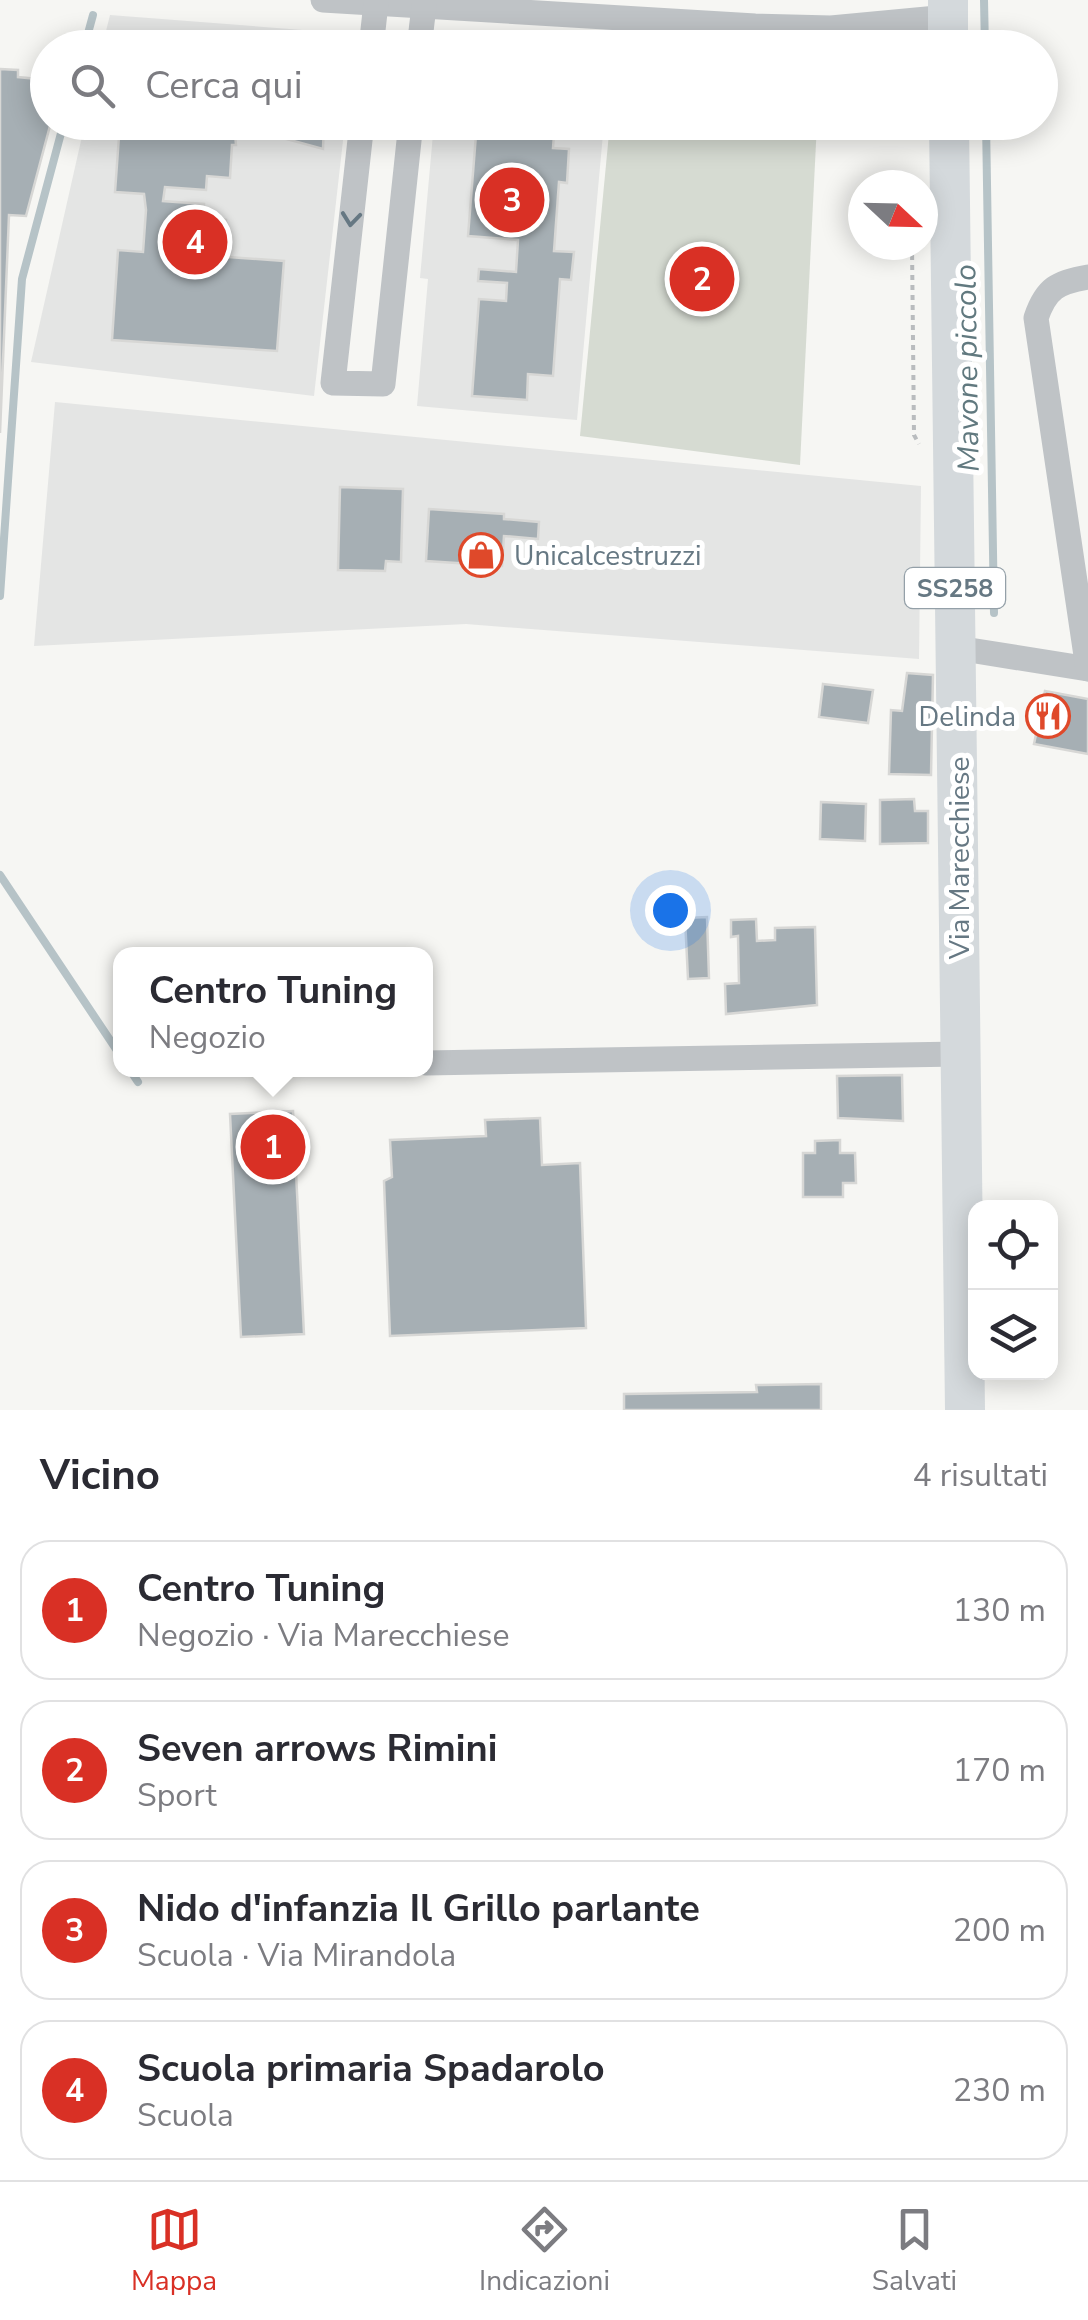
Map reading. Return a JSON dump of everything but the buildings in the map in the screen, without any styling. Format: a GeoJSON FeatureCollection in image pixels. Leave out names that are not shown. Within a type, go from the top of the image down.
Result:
{"type":"FeatureCollection","features":[{"type":"Feature","properties":{"kind":"main road","name":"Via Marecchiese"},"geometry":{"type":"LineString","coordinates":[[949,140],[965,1410]]}},
{"type":"Feature","properties":{"kind":"street"},"geometry":{"type":"LineString","coordinates":[[323,0],[772,26],[831,28],[948,22]]}},
{"type":"Feature","properties":{"kind":"street"},"geometry":{"type":"LineString","coordinates":[[373,30],[376,3]]}},
{"type":"Feature","properties":{"kind":"street"},"geometry":{"type":"LineString","coordinates":[[422,30],[424,6]]}},
{"type":"Feature","properties":{"kind":"street"},"geometry":{"type":"LineString","coordinates":[[360,140],[332,383],[383,384],[409,140]]}},
{"type":"Feature","properties":{"kind":"street"},"geometry":{"type":"LineString","coordinates":[[957,648],[1088,669],[1036,318],[1043,298],[1058,282],[1088,277]]}},
{"type":"Feature","properties":{"kind":"street"},"geometry":{"type":"LineString","coordinates":[[433,1063],[960,1054]]}},
{"type":"Feature","properties":{"kind":"shaded area"},"geometry":{"type":"Polygon","coordinates":[[[110,15],[303,30],[106,30],[110,15]]]}},
{"type":"Feature","properties":{"kind":"shaded area"},"geometry":{"type":"Polygon","coordinates":[[[81,140],[343,140],[314,396],[31,362],[81,140]]]}},
{"type":"Feature","properties":{"kind":"shaded area"},"geometry":{"type":"Polygon","coordinates":[[[432,140],[602,140],[577,420],[417,406],[428,279],[420,278],[432,140]]]}},
{"type":"Feature","properties":{"kind":"shaded area"},"geometry":{"type":"Polygon","coordinates":[[[608,140],[816,140],[800,465],[580,436],[608,140]]]}},
{"type":"Feature","properties":{"kind":"shaded area","name":"Unicalcestruzzi"},"geometry":{"type":"Polygon","coordinates":[[[55,402],[921,486],[919,659],[466,624],[34,646],[55,402]]]}},
{"type":"Feature","properties":{"kind":"waterway","name":"Mavone piccolo"},"geometry":{"type":"LineString","coordinates":[[984,0],[985,30]]}},
{"type":"Feature","properties":{"kind":"waterway","name":"Mavone piccolo"},"geometry":{"type":"LineString","coordinates":[[89,30],[93,15]]}},
{"type":"Feature","properties":{"kind":"waterway","name":"Mavone piccolo"},"geometry":{"type":"LineString","coordinates":[[0,596],[22,279],[59,140]]}},
{"type":"Feature","properties":{"kind":"waterway","name":"Mavone piccolo"},"geometry":{"type":"LineString","coordinates":[[986,140],[994,613]]}},
{"type":"Feature","properties":{"kind":"waterway","name":"Mavone piccolo"},"geometry":{"type":"LineString","coordinates":[[0,875],[113,1044]]}},
{"type":"Feature","properties":{"kind":"waterway","name":"Mavone piccolo"},"geometry":{"type":"LineString","coordinates":[[135,1077],[138,1082]]}},
{"type":"Feature","properties":{"kind":"place","name":"Nido d'infanzia Il Grillo parlante"},"geometry":{"type":"Point","coordinates":[512,200]}},
{"type":"Feature","properties":{"kind":"place","name":"Scuola primaria Spadarolo"},"geometry":{"type":"Point","coordinates":[195,242]}},
{"type":"Feature","properties":{"kind":"place","name":"Seven arrows Rimini"},"geometry":{"type":"Point","coordinates":[702,279]}},
{"type":"Feature","properties":{"kind":"place","name":"Unicalcestruzzi"},"geometry":{"type":"Point","coordinates":[481,555]}},
{"type":"Feature","properties":{"kind":"place","name":"Delinda"},"geometry":{"type":"Point","coordinates":[1048,716]}},
{"type":"Feature","properties":{"kind":"place","name":"Centro Tuning"},"geometry":{"type":"Point","coordinates":[273,1147]}}]}
